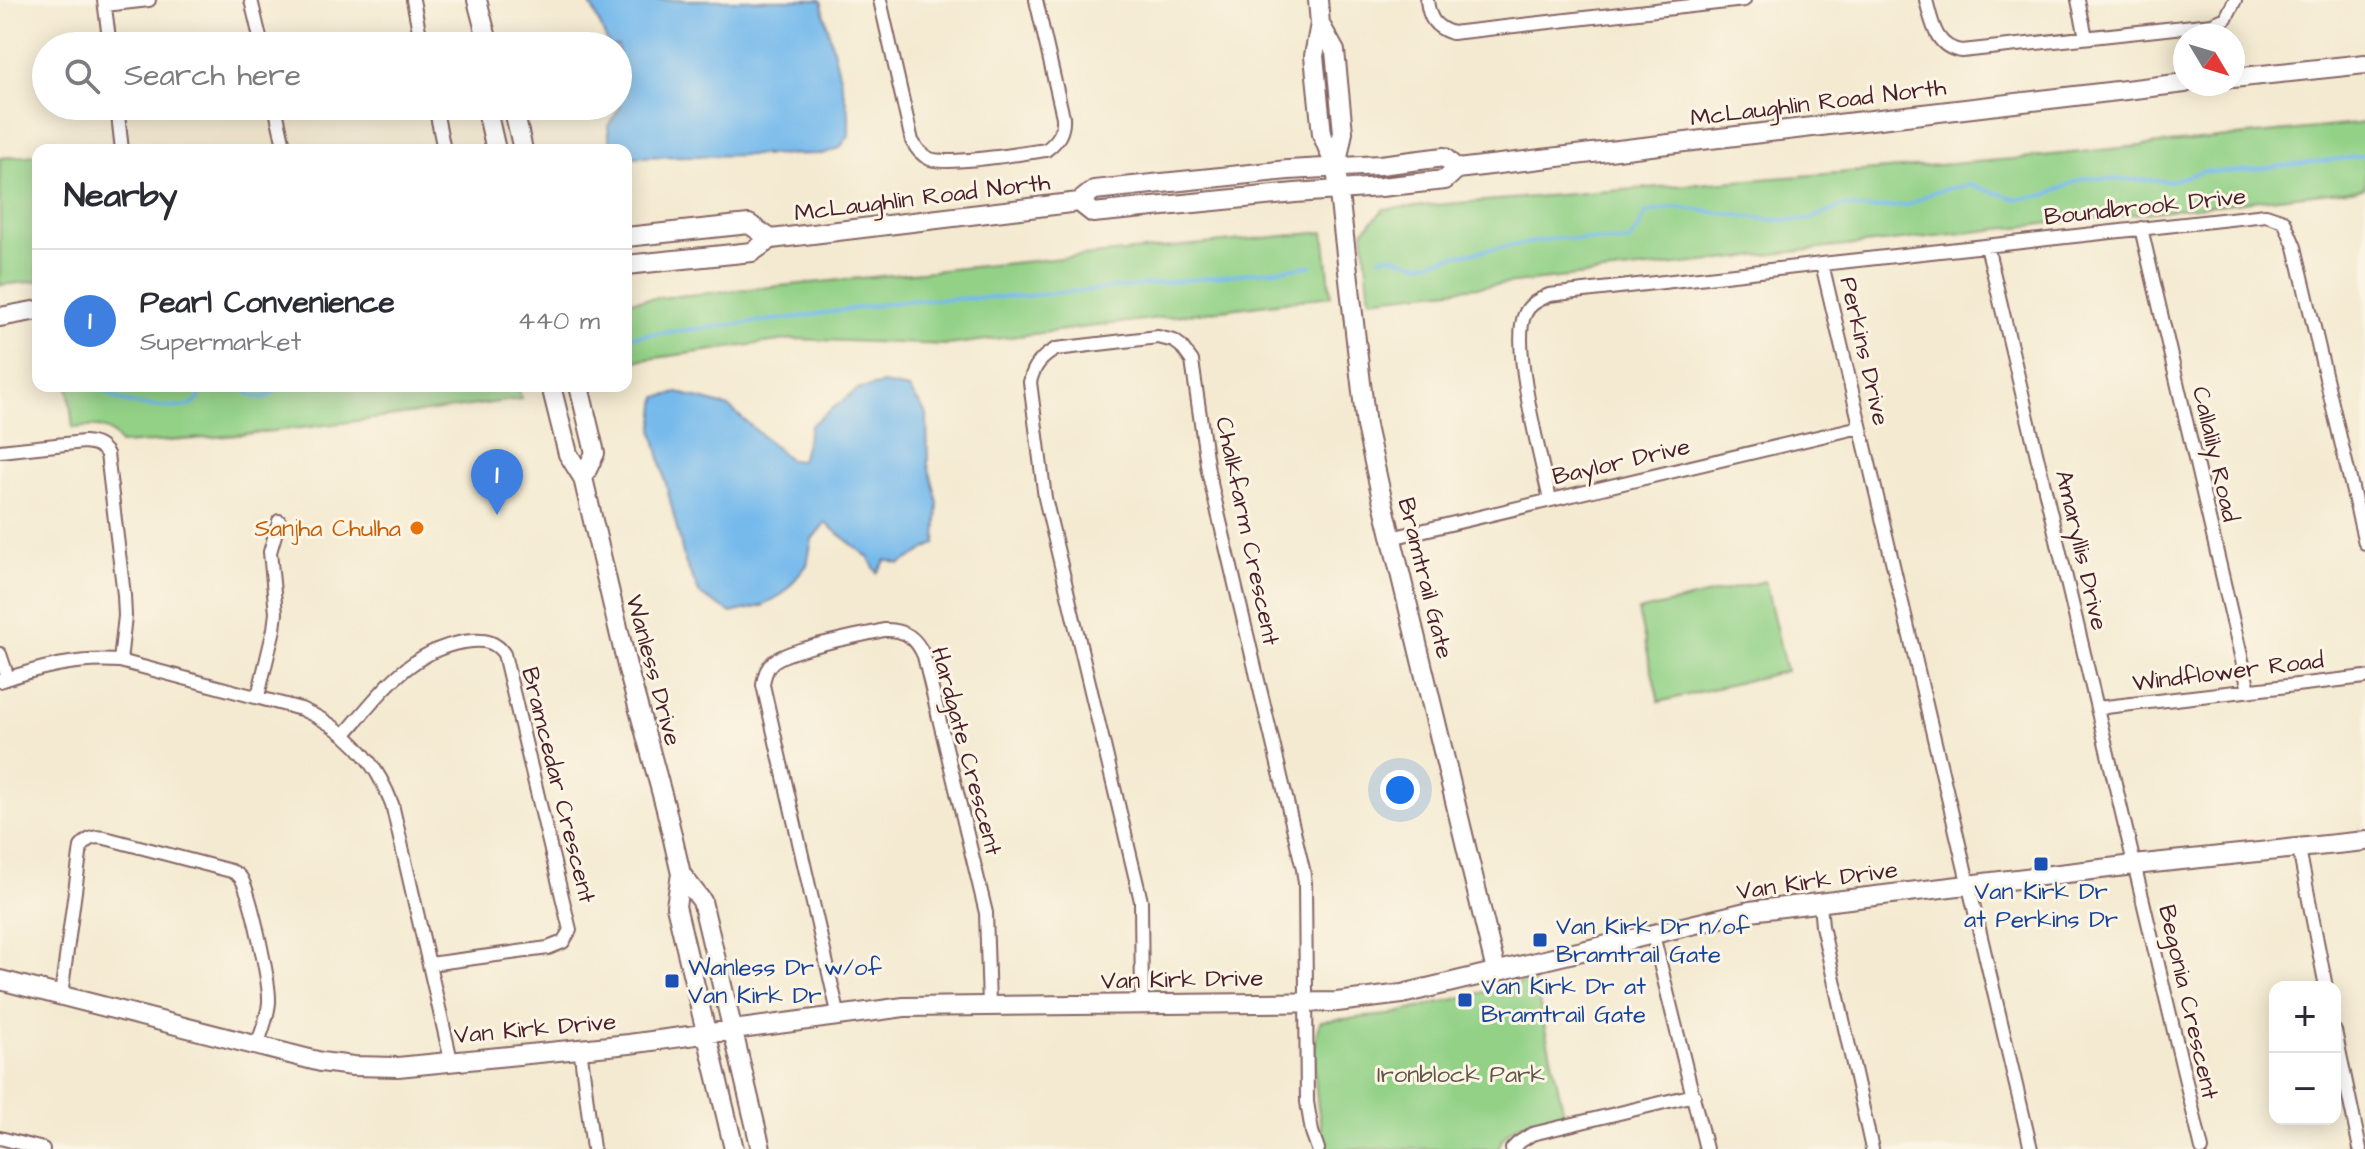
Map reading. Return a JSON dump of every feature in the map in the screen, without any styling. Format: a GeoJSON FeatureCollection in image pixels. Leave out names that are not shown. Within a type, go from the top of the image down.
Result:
{"type":"FeatureCollection","features":[{"type":"Feature","properties":{"kind":"main road"},"geometry":{"type":"LineString","coordinates":[[477,0],[485,32]]}},
{"type":"Feature","properties":{"kind":"main road","name":"Bramtrail Gate"},"geometry":{"type":"LineString","coordinates":[[1318,0],[1320,24],[1335,51],[1343,132],[1336,168],[1366,426],[1496,971]]}},
{"type":"Feature","properties":{"kind":"main road"},"geometry":{"type":"LineString","coordinates":[[2245,77],[2365,64]]}},
{"type":"Feature","properties":{"kind":"main road","name":"McLaughlin Road North"},"geometry":{"type":"LineString","coordinates":[[1079,202],[1093,213],[1445,180],[1457,169],[2173,84]]}},
{"type":"Feature","properties":{"kind":"main road"},"geometry":{"type":"LineString","coordinates":[[489,120],[495,144]]}},
{"type":"Feature","properties":{"kind":"main road"},"geometry":{"type":"LineString","coordinates":[[516,120],[522,144]]}},
{"type":"Feature","properties":{"kind":"main road","name":"McLaughlin Road North"},"geometry":{"type":"LineString","coordinates":[[632,264],[752,252],[771,239],[1079,202],[1094,190],[1444,157],[1457,169]]}},
{"type":"Feature","properties":{"kind":"main road","name":"McLaughlin Road North"},"geometry":{"type":"LineString","coordinates":[[632,236],[749,224],[771,239]]}},
{"type":"Feature","properties":{"kind":"main road"},"geometry":{"type":"LineString","coordinates":[[0,317],[32,311]]}},
{"type":"Feature","properties":{"kind":"main road","name":"Wanless Drive"},"geometry":{"type":"LineString","coordinates":[[552,392],[568,454],[583,478],[627,666],[666,809],[681,874],[676,906],[734,1149]]}},
{"type":"Feature","properties":{"kind":"main road","name":"Wanless Drive"},"geometry":{"type":"LineString","coordinates":[[580,392],[595,453],[583,478]]}},
{"type":"Feature","properties":{"kind":"main road","name":"Van Kirk Drive"},"geometry":{"type":"LineString","coordinates":[[0,980],[321,1062],[398,1067],[733,1031],[904,1007],[1373,999],[1750,911],[2365,841]]}},
{"type":"Feature","properties":{"kind":"main road","name":"Wanless Drive"},"geometry":{"type":"LineString","coordinates":[[681,874],[702,901],[761,1149]]}},
{"type":"Feature","properties":{"kind":"street"},"geometry":{"type":"LineString","coordinates":[[108,32],[104,3],[149,0]]}},
{"type":"Feature","properties":{"kind":"street"},"geometry":{"type":"LineString","coordinates":[[251,0],[259,32]]}},
{"type":"Feature","properties":{"kind":"street"},"geometry":{"type":"LineString","coordinates":[[413,0],[419,32]]}},
{"type":"Feature","properties":{"kind":"street"},"geometry":{"type":"LineString","coordinates":[[880,0],[912,141],[928,158],[945,162],[1046,150],[1062,134],[1063,117],[1036,0]]}},
{"type":"Feature","properties":{"kind":"street"},"geometry":{"type":"LineString","coordinates":[[1427,0],[1428,14],[1433,23],[1441,30],[1452,33],[1744,0]]}},
{"type":"Feature","properties":{"kind":"street"},"geometry":{"type":"LineString","coordinates":[[1926,0],[1937,36],[1954,50],[2212,24],[2226,18],[2235,0]]}},
{"type":"Feature","properties":{"kind":"street"},"geometry":{"type":"LineString","coordinates":[[2078,0],[2086,37]]}},
{"type":"Feature","properties":{"kind":"street"},"geometry":{"type":"LineString","coordinates":[[119,120],[121,144]]}},
{"type":"Feature","properties":{"kind":"street"},"geometry":{"type":"LineString","coordinates":[[278,120],[284,144]]}},
{"type":"Feature","properties":{"kind":"street"},"geometry":{"type":"LineString","coordinates":[[438,120],[443,144]]}},
{"type":"Feature","properties":{"kind":"street","name":"Boundbrook Drive"},"geometry":{"type":"LineString","coordinates":[[1822,264],[2266,215],[2284,221],[2295,247],[2365,543]]}},
{"type":"Feature","properties":{"kind":"street","name":"Callalily Road"},"geometry":{"type":"LineString","coordinates":[[2141,228],[2249,690]]}},
{"type":"Feature","properties":{"kind":"street","name":"Amaryllis Drive"},"geometry":{"type":"LineString","coordinates":[[1987,246],[2134,865]]}},
{"type":"Feature","properties":{"kind":"street","name":"Perkins Drive"},"geometry":{"type":"LineString","coordinates":[[1550,500],[1529,407],[1520,327],[1526,311],[1534,302],[1549,295],[1822,264],[2031,1149]]}},
{"type":"Feature","properties":{"kind":"street","name":"Chalkfarm Crescent"},"geometry":{"type":"LineString","coordinates":[[1142,1003],[1141,901],[1045,498],[1030,382],[1036,365],[1056,349],[1158,337],[1181,346],[1192,361],[1208,471],[1303,869],[1307,1102],[1318,1149]]}},
{"type":"Feature","properties":{"kind":"street","name":"Baylor Drive"},"geometry":{"type":"LineString","coordinates":[[1391,538],[1860,427]]}},
{"type":"Feature","properties":{"kind":"street"},"geometry":{"type":"LineString","coordinates":[[0,451],[84,442],[94,443],[107,454],[124,595],[120,661]]}},
{"type":"Feature","properties":{"kind":"street"},"geometry":{"type":"LineString","coordinates":[[258,696],[276,613],[270,552],[279,521]]}},
{"type":"Feature","properties":{"kind":"street","name":"Hardgate Crescent"},"geometry":{"type":"LineString","coordinates":[[839,1017],[763,685],[770,664],[788,653],[884,630],[911,636],[924,656],[986,913],[989,1005]]}},
{"type":"Feature","properties":{"kind":"street","name":"Bramcedar Crescent"},"geometry":{"type":"LineString","coordinates":[[345,734],[391,680],[426,653],[475,641],[492,642],[504,654],[570,930],[563,942],[548,948],[430,964]]}},
{"type":"Feature","properties":{"kind":"street"},"geometry":{"type":"LineString","coordinates":[[0,654],[4,679],[59,663],[120,661],[310,712],[345,734],[364,752],[386,788],[451,1060]]}},
{"type":"Feature","properties":{"kind":"street","name":"Windflower Road"},"geometry":{"type":"LineString","coordinates":[[2097,708],[2365,677]]}},
{"type":"Feature","properties":{"kind":"street"},"geometry":{"type":"LineString","coordinates":[[61,995],[78,855],[85,842],[99,836],[231,871],[239,876],[264,961],[269,993],[266,1022],[257,1045]]}},
{"type":"Feature","properties":{"kind":"street"},"geometry":{"type":"LineString","coordinates":[[2299,849],[2325,981]]}},
{"type":"Feature","properties":{"kind":"street","name":"Begonia Crescent"},"geometry":{"type":"LineString","coordinates":[[2134,865],[2202,1149]]}},
{"type":"Feature","properties":{"kind":"street"},"geometry":{"type":"LineString","coordinates":[[1820,903],[1822,926],[1872,1149]]}},
{"type":"Feature","properties":{"kind":"street"},"geometry":{"type":"LineString","coordinates":[[1653,935],[1706,1149]]}},
{"type":"Feature","properties":{"kind":"street"},"geometry":{"type":"LineString","coordinates":[[580,1047],[593,1149]]}},
{"type":"Feature","properties":{"kind":"street"},"geometry":{"type":"LineString","coordinates":[[2340,1053],[2360,1149]]}},
{"type":"Feature","properties":{"kind":"street"},"geometry":{"type":"LineString","coordinates":[[1512,1149],[1532,1134],[1694,1095]]}},
{"type":"Feature","properties":{"kind":"street"},"geometry":{"type":"LineString","coordinates":[[0,1138],[43,1149]]}},
{"type":"Feature","properties":{"kind":"green space"},"geometry":{"type":"Polygon","coordinates":[[[2365,123],[2365,187],[2359,189],[1370,299],[1363,231],[1384,209],[2013,159],[2365,123]]]}},
{"type":"Feature","properties":{"kind":"green space"},"geometry":{"type":"Polygon","coordinates":[[[32,155],[32,282],[0,285],[0,158],[32,155]]]}},
{"type":"Feature","properties":{"kind":"green space"},"geometry":{"type":"Polygon","coordinates":[[[1324,232],[1331,296],[948,345],[794,339],[632,361],[632,301],[1324,232]]]}},
{"type":"Feature","properties":{"kind":"green space"},"geometry":{"type":"Polygon","coordinates":[[[69,392],[519,392],[521,399],[170,441],[120,444],[106,429],[73,428],[69,392]]]}},
{"type":"Feature","properties":{"kind":"green space"},"geometry":{"type":"Polygon","coordinates":[[[1765,581],[1786,671],[1659,702],[1638,611],[1765,581]]]}},
{"type":"Feature","properties":{"kind":"green space","name":"Ironblock Park"},"geometry":{"type":"Polygon","coordinates":[[[1534,980],[1564,1113],[1516,1126],[1502,1139],[1498,1149],[1328,1149],[1320,1123],[1316,1085],[1315,1047],[1321,1021],[1389,1015],[1534,980]]]}},
{"type":"Feature","properties":{"kind":"water"},"geometry":{"type":"Polygon","coordinates":[[[587,0],[821,0],[849,114],[849,135],[840,148],[822,154],[632,157],[632,144],[610,144],[608,126],[612,120],[632,120],[632,32],[603,32],[587,0]]]}},
{"type":"Feature","properties":{"kind":"water"},"geometry":{"type":"Polygon","coordinates":[[[883,384],[909,389],[927,415],[928,465],[938,502],[936,543],[900,564],[886,560],[877,573],[869,558],[825,523],[812,539],[807,565],[784,593],[762,606],[731,613],[700,594],[685,562],[653,430],[657,397],[679,393],[729,407],[790,460],[801,461],[811,425],[857,390],[883,384]]]}},
{"type":"Feature","properties":{"kind":"waterway"},"geometry":{"type":"LineString","coordinates":[[1380,257],[1389,256],[1421,264],[1557,238],[1628,242],[1639,229],[1645,213],[1675,207],[1772,220],[1808,220],[1843,206],[1866,209],[1908,205],[1936,191],[1969,185],[2018,199],[2046,195],[2084,178],[2170,181],[2205,171],[2230,172],[2365,156]]}},
{"type":"Feature","properties":{"kind":"waterway"},"geometry":{"type":"LineString","coordinates":[[632,336],[904,301],[1025,296],[1311,266]]}},
{"type":"Feature","properties":{"kind":"waterway"},"geometry":{"type":"LineString","coordinates":[[108,392],[120,400],[170,407],[189,406],[195,403],[200,392]]}},
{"type":"Feature","properties":{"kind":"waterway"},"geometry":{"type":"LineString","coordinates":[[247,392],[260,398],[274,392]]}},
{"type":"Feature","properties":{"kind":"place","name":"Pearl Convenience"},"geometry":{"type":"Point","coordinates":[497,515]}},
{"type":"Feature","properties":{"kind":"place","name":"Sanjha Chulha"},"geometry":{"type":"Point","coordinates":[417,528]}},
{"type":"Feature","properties":{"kind":"place","name":"Van Kirk Dr at Perkins Dr"},"geometry":{"type":"Point","coordinates":[2041,864]}},
{"type":"Feature","properties":{"kind":"place","name":"Van Kirk Dr n/of Bramtrail Gate"},"geometry":{"type":"Point","coordinates":[1540,940]}},
{"type":"Feature","properties":{"kind":"place","name":"Wanless Dr w/of Van Kirk Dr"},"geometry":{"type":"Point","coordinates":[672,981]}},
{"type":"Feature","properties":{"kind":"place","name":"Van Kirk Dr at Bramtrail Gate"},"geometry":{"type":"Point","coordinates":[1465,1000]}}]}
